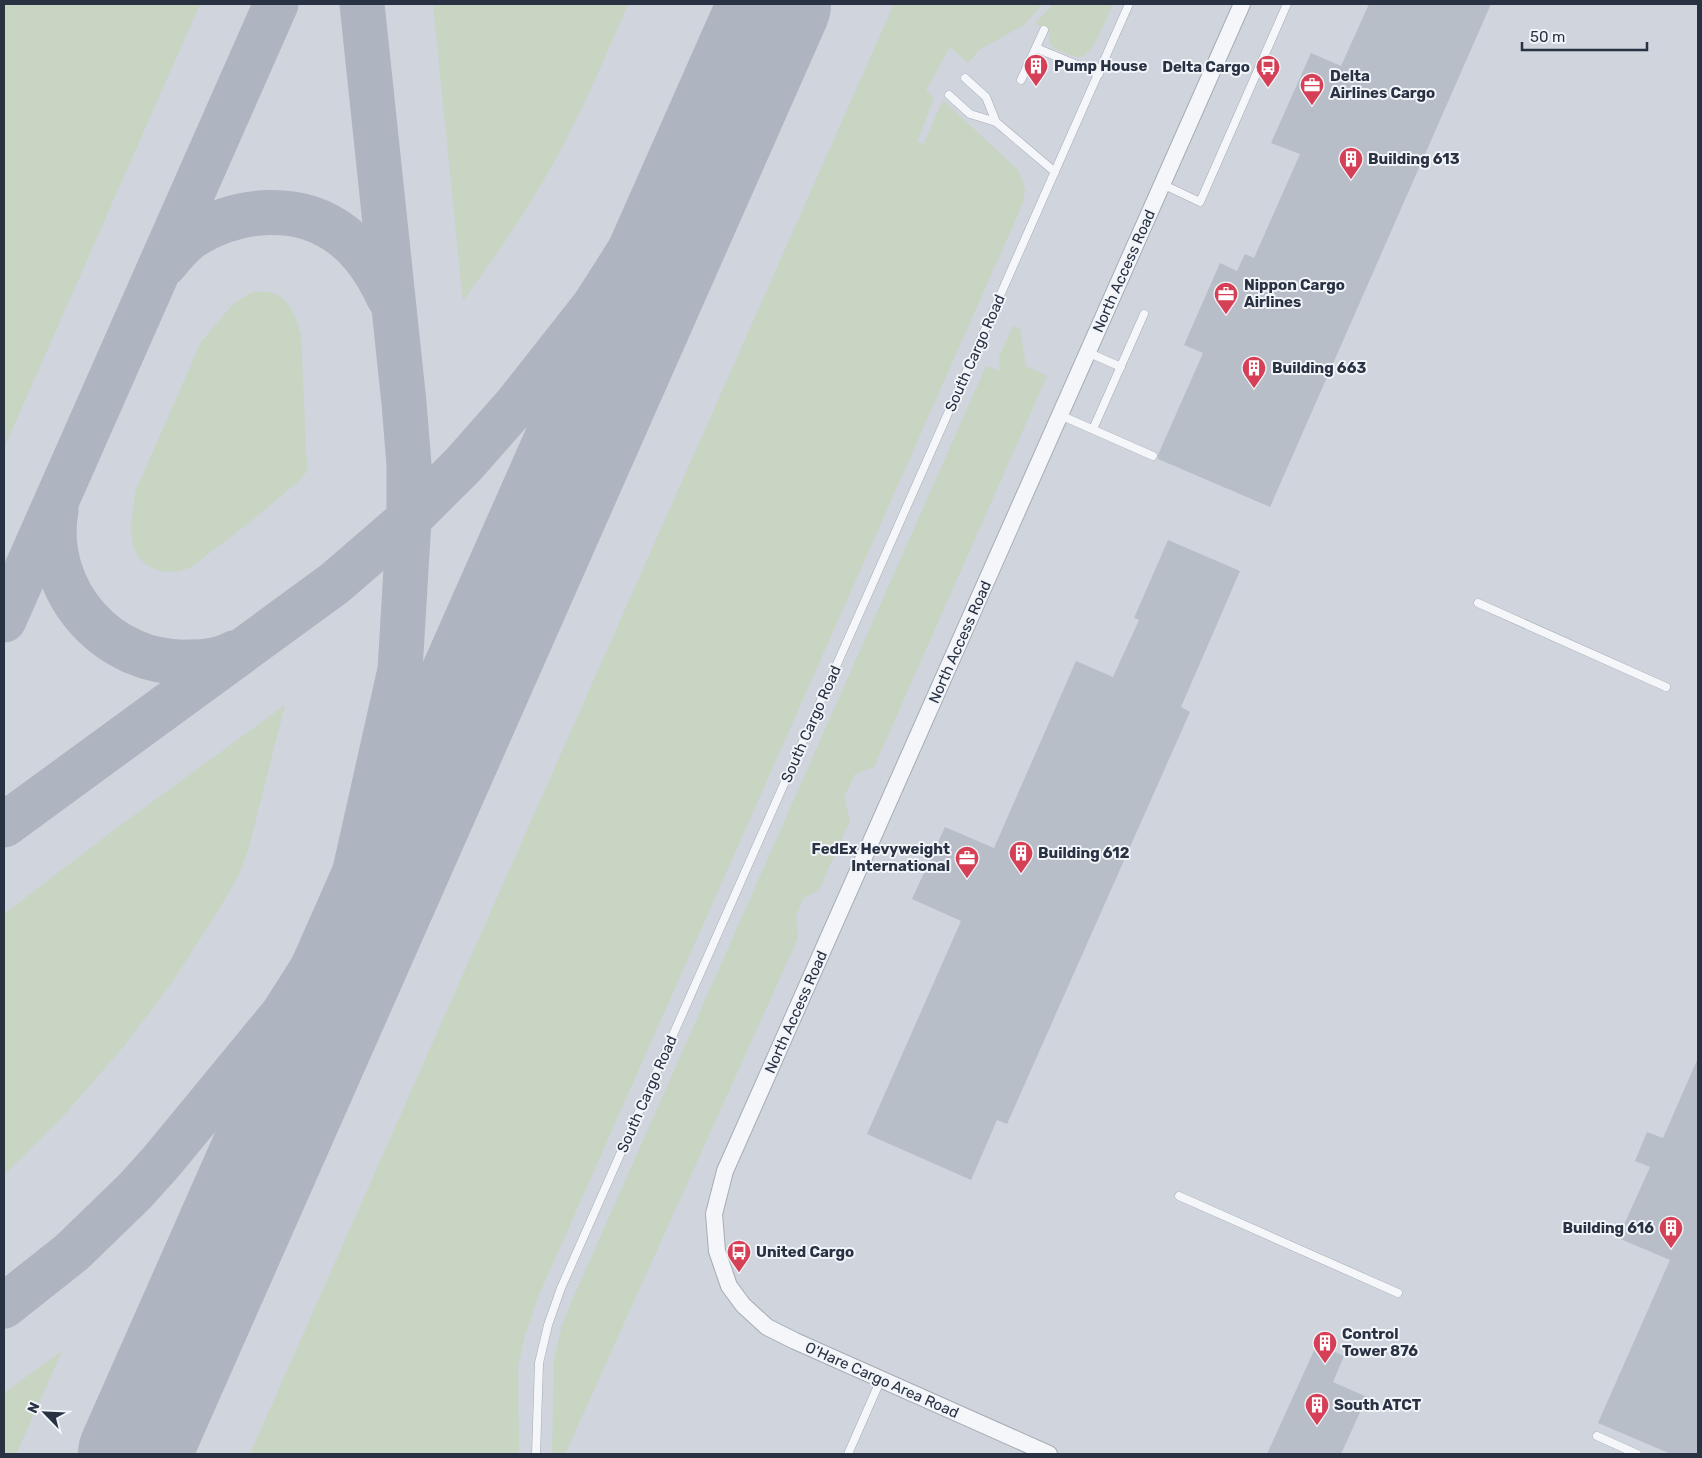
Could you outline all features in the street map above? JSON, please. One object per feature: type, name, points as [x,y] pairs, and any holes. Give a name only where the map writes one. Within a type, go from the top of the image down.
[{"type":"street","name":"North Access Road","points":[[729,1286],[717,1251],[714,1214],[726,1171],[1242,4]]},
{"type":"street","name":"O'Hare Cargo Area Road","points":[[729,1286],[743,1305],[767,1327],[794,1341],[1049,1454]]},
{"type":"lane","name":"South Cargo Road","points":[[536,1454],[539,1363],[548,1325],[561,1288],[1130,4]]},
{"type":"lane","points":[[1162,184],[1200,202],[1287,4]]},
{"type":"lane","points":[[1021,80],[1044,30]]},
{"type":"lane","points":[[1036,48],[1098,74]]},
{"type":"lane","points":[[965,78],[986,97],[996,122]]},
{"type":"lane","points":[[949,95],[970,114],[996,122],[1055,172]]},
{"type":"lane","points":[[1093,430],[1144,314]]},
{"type":"lane","points":[[1087,352],[1121,367]]},
{"type":"lane","points":[[1060,415],[1153,456]]},
{"type":"lane","points":[[1478,603],[1666,687]]},
{"type":"lane","points":[[1179,1196],[1398,1293]]},
{"type":"lane","points":[[848,1454],[881,1379]]},
{"type":"lane","points":[[1597,1436],[1637,1454]]},
{"type":"shaded area","points":[[4,4],[1698,4],[1698,1454],[4,1454]]},
{"type":"green space","points":[[4,4],[200,4],[4,448]]},
{"type":"green space","points":[[433,4],[628,4],[590,91],[558,155],[516,224],[463,301]]},
{"type":"green space","points":[[894,4],[1043,4],[1024,25],[979,50],[968,63],[950,47],[926,90],[934,98],[917,142],[924,144],[944,101],[1019,171],[1025,190],[1023,203],[538,1297],[525,1336],[518,1366],[519,1454],[250,1454]]},
{"type":"green space","points":[[1053,4],[1113,4],[1091,49],[1081,57],[1075,57],[1053,47],[1049,38],[1050,31],[1035,24]]},
{"type":"green space","points":[[253,292],[271,292],[284,300],[295,316],[301,335],[307,471],[300,480],[194,565],[177,571],[165,572],[157,570],[143,562],[133,544],[131,522],[136,490],[201,342],[234,303]]},
{"type":"green space","points":[[1013,326],[1020,329],[1026,366],[1047,376],[874,767],[855,774],[844,797],[850,820],[819,890],[804,898],[796,916],[798,938],[565,1454],[552,1454],[554,1359],[562,1325],[986,366],[1000,371],[999,357]]},
{"type":"green space","points":[[285,705],[249,847],[238,877],[172,982],[124,1046],[64,1115],[4,1175],[4,914],[118,827]]},
{"type":"green space","points":[[62,1351],[16,1454],[4,1454],[4,1393]]},
{"type":"building","points":[[1369,4],[1491,4],[1270,507],[1158,459],[1158,455],[1203,353],[1184,345],[1220,263],[1237,271],[1245,254],[1254,258],[1300,154],[1271,143],[1311,53],[1341,66]]},
{"type":"building","name":"Building 612","points":[[1168,540],[1240,571],[1181,707],[1190,712],[1007,1124],[997,1120],[971,1180],[867,1134],[961,921],[912,899],[945,827],[994,848],[1076,661],[1113,677],[1139,620],[1134,618]]},
{"type":"building","name":"Building 616","points":[[1698,1058],[1698,1454],[1671,1454],[1598,1423],[1670,1260],[1618,1238],[1650,1167],[1635,1161],[1647,1132],[1663,1138]]},
{"type":"building","name":"South ATCT","points":[[1317,1344],[1344,1356],[1333,1382],[1367,1397],[1341,1454],[1267,1454]]},
{"type":"taxiway","points":[[4,620],[276,4]]},
{"type":"taxiway","points":[[233,1229],[311,1029],[344,919],[400,670],[409,519],[409,465],[362,4]]},
{"type":"taxiway","points":[[4,825],[335,583],[409,519],[463,465],[516,405],[594,306],[682,168],[768,4]]},
{"type":"taxiway","points":[[165,264],[186,241],[211,226],[249,214],[268,212],[288,213],[307,217],[325,224],[350,241],[370,264],[389,298]]},
{"type":"taxiway","points":[[56,510],[54,540],[60,568],[71,595],[87,618],[108,637],[132,651],[160,660],[201,662],[218,659],[234,653]]},
{"type":"taxiway","points":[[370,872],[484,664]]},
{"type":"taxiway","points":[[4,1306],[72,1252],[135,1191],[283,1014],[315,964]]},
{"type":"runway","points":[[134,1454],[775,4]]},
{"type":"place","name":"Pump House","points":[[1036,87]]},
{"type":"place","name":"Delta Cargo","points":[[1268,88]]},
{"type":"place","name":"Delta Airlines Cargo","points":[[1312,106]]},
{"type":"place","name":"Building 613","points":[[1351,180]]},
{"type":"place","name":"Nippon Cargo Airlines","points":[[1226,315]]},
{"type":"place","name":"Building 663","points":[[1254,389]]},
{"type":"place","name":"Building 612","points":[[1021,874]]},
{"type":"place","name":"FedEx Hevyweight International","points":[[967,879]]},
{"type":"place","name":"Building 616","points":[[1671,1249]]},
{"type":"place","name":"United Cargo","points":[[739,1273]]},
{"type":"place","name":"Control Tower 876","points":[[1325,1364]]},
{"type":"place","name":"South ATCT","points":[[1317,1426]]}]
